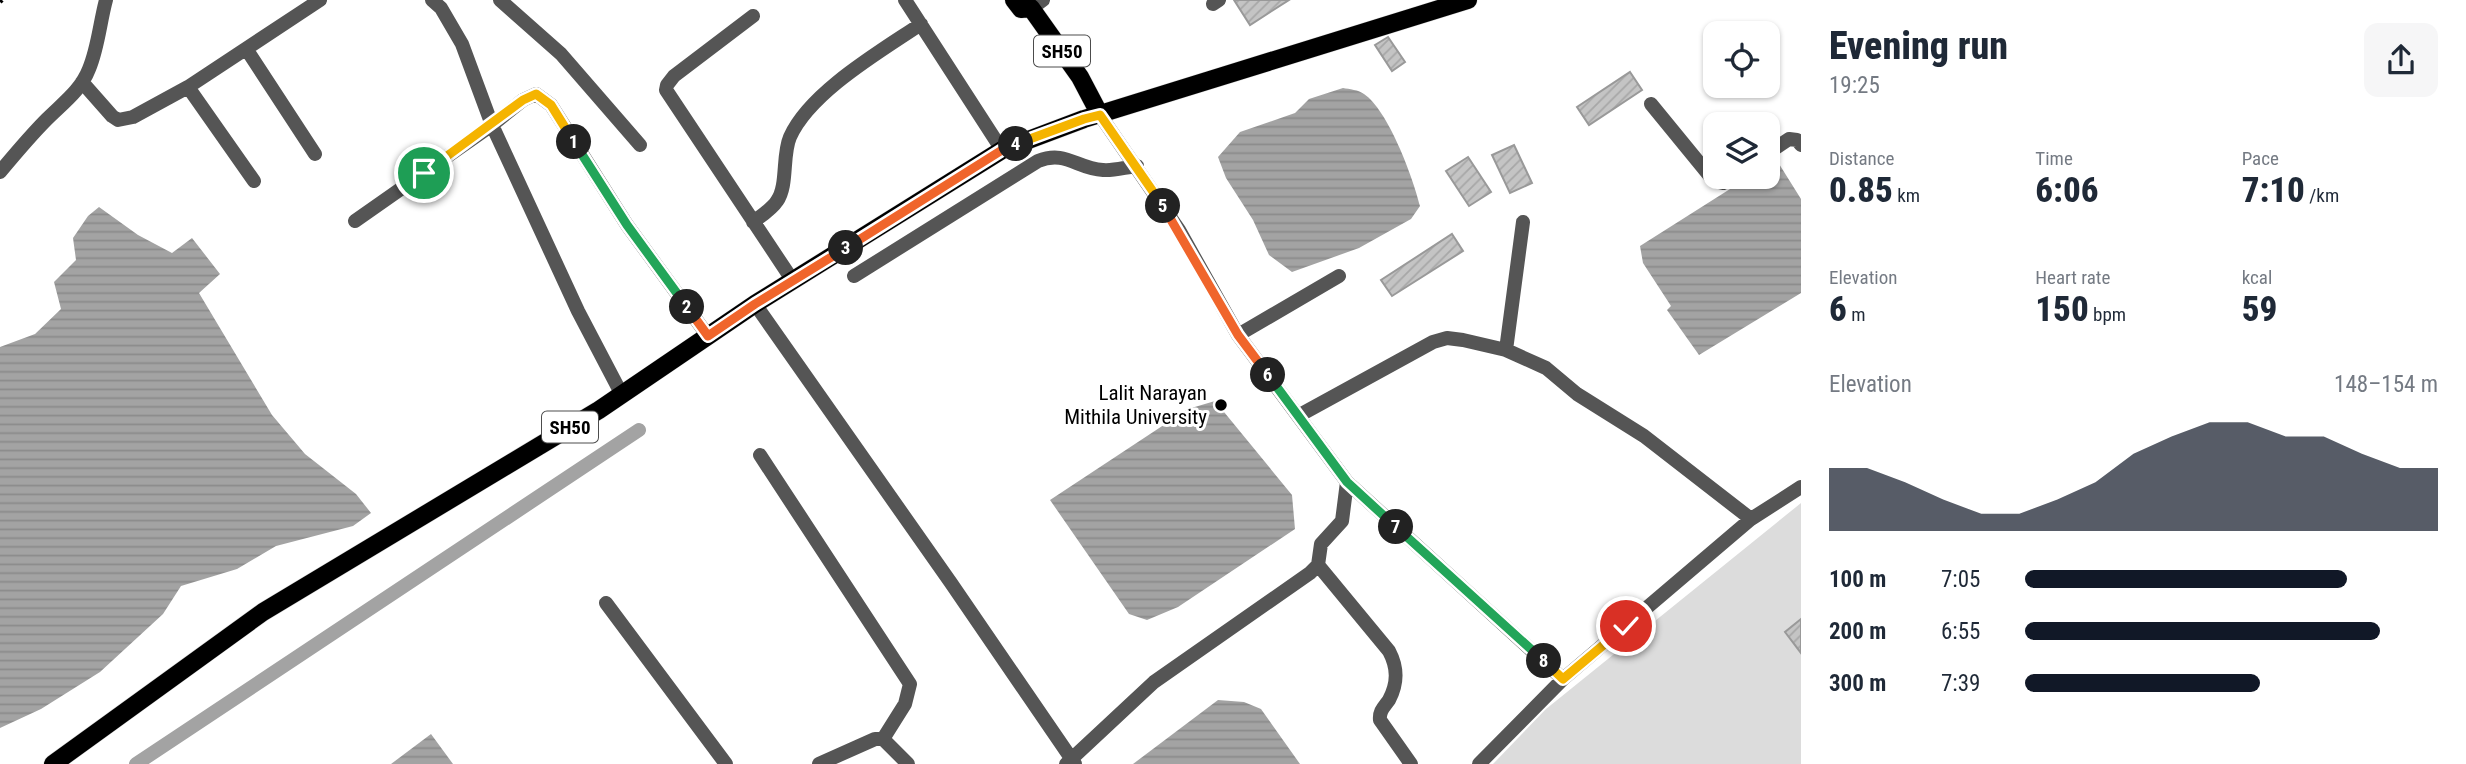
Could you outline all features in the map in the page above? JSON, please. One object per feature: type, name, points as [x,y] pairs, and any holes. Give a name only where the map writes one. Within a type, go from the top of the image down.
[{"type":"main road","name":"SH50","points":[[53,764],[263,612],[622,395],[755,304],[1002,150],[1100,115],[1035,2],[1021,9],[1014,0]]},
{"type":"main road","points":[[1100,115],[1468,0]]},
{"type":"street","points":[[0,172],[82,82],[89,70],[106,0]]},
{"type":"street","points":[[82,82],[106,111],[118,120],[133,117],[188,87],[320,0]]},
{"type":"street","points":[[455,0],[437,4],[462,44],[492,125],[578,311],[622,395]]},
{"type":"street","points":[[500,0],[561,54],[640,145]]},
{"type":"street","points":[[905,0],[1002,150]]},
{"type":"street","points":[[753,16],[674,76],[666,90],[793,281]]},
{"type":"street","points":[[753,222],[779,197],[790,136],[807,113],[832,86],[853,69],[921,24]]},
{"type":"street","points":[[247,50],[315,154]]},
{"type":"street","points":[[188,87],[254,181]]},
{"type":"street","points":[[355,220],[536,94],[551,105],[627,225],[708,336]]},
{"type":"street","points":[[1651,104],[1703,168]]},
{"type":"street","points":[[1100,115],[1179,230],[1238,335],[1347,482],[1563,679]]},
{"type":"street","points":[[1780,145],[1793,138],[1801,145]]},
{"type":"street","points":[[854,276],[1048,157],[1063,157],[1102,170],[1137,166]]},
{"type":"street","points":[[1506,350],[1523,222]]},
{"type":"street","points":[[1238,335],[1339,276]]},
{"type":"street","points":[[755,304],[951,583],[1071,762],[1154,682],[1318,565],[1321,544],[1342,521],[1347,482]]},
{"type":"street","points":[[1298,416],[1433,342],[1447,338],[1506,350],[1546,368],[1577,394],[1644,436],[1751,519]]},
{"type":"street","points":[[760,455],[910,684],[905,704],[883,739]]},
{"type":"street","points":[[1479,764],[1563,679],[1751,519],[1801,487]]},
{"type":"street","points":[[1318,565],[1389,651],[1395,663],[1395,687],[1380,713],[1380,719],[1411,764]]},
{"type":"street","points":[[606,603],[726,764]]},
{"type":"street","points":[[819,764],[844,760],[876,739],[883,739],[908,764]]},
{"type":"shaded area","points":[[1343,88],[1364,94],[1382,114],[1406,162],[1420,206],[1411,219],[1359,248],[1292,272],[1269,255],[1253,220],[1226,178],[1218,157],[1240,132],[1295,113],[1309,99]]},
{"type":"shaded area","points":[[1780,165],[1801,199],[1801,293],[1699,355],[1667,310],[1671,306],[1643,263],[1640,246],[1730,189],[1780,189]]},
{"type":"shaded area","points":[[99,207],[138,235],[172,253],[192,238],[220,274],[199,293],[272,415],[305,454],[356,494],[371,513],[353,526],[276,546],[237,569],[181,586],[163,614],[100,672],[41,709],[0,728],[0,347],[35,334],[61,309],[54,282],[76,260],[73,238],[88,216]]},
{"type":"shaded area","points":[[1215,401],[1292,495],[1295,529],[1178,607],[1147,620],[1129,614],[1050,500],[1188,409]]},
{"type":"shaded area","points":[[1801,503],[1801,764],[1493,764],[1546,709]]},
{"type":"shaded area","points":[[1218,700],[1244,702],[1261,709],[1300,764],[1133,764]]},
{"type":"shaded area","points":[[431,734],[453,764],[391,764]]},
{"type":"building","points":[[1234,0],[1289,0],[1250,25]]},
{"type":"building","points":[[1388,37],[1405,62],[1392,71],[1375,45]]},
{"type":"building","points":[[1630,72],[1642,90],[1589,125],[1577,107]]},
{"type":"building","points":[[1514,145],[1532,183],[1510,193],[1492,155]]},
{"type":"building","points":[[1468,157],[1491,192],[1469,206],[1446,171]]},
{"type":"building","points":[[1452,234],[1463,251],[1392,296],[1381,280]]},
{"type":"building","points":[[1801,619],[1801,653],[1785,632]]},
{"type":"waterway","points":[[136,764],[639,430]]},
{"type":"place","name":"Lalit Narayan Mithila University","points":[[1221,405]]},
{"type":"route","points":[[424,173],[523,100],[536,94],[542,97],[551,105],[653,262],[708,336],[1002,150],[1100,115],[1179,230],[1238,335],[1347,482],[1563,679],[1626,626]]}]
